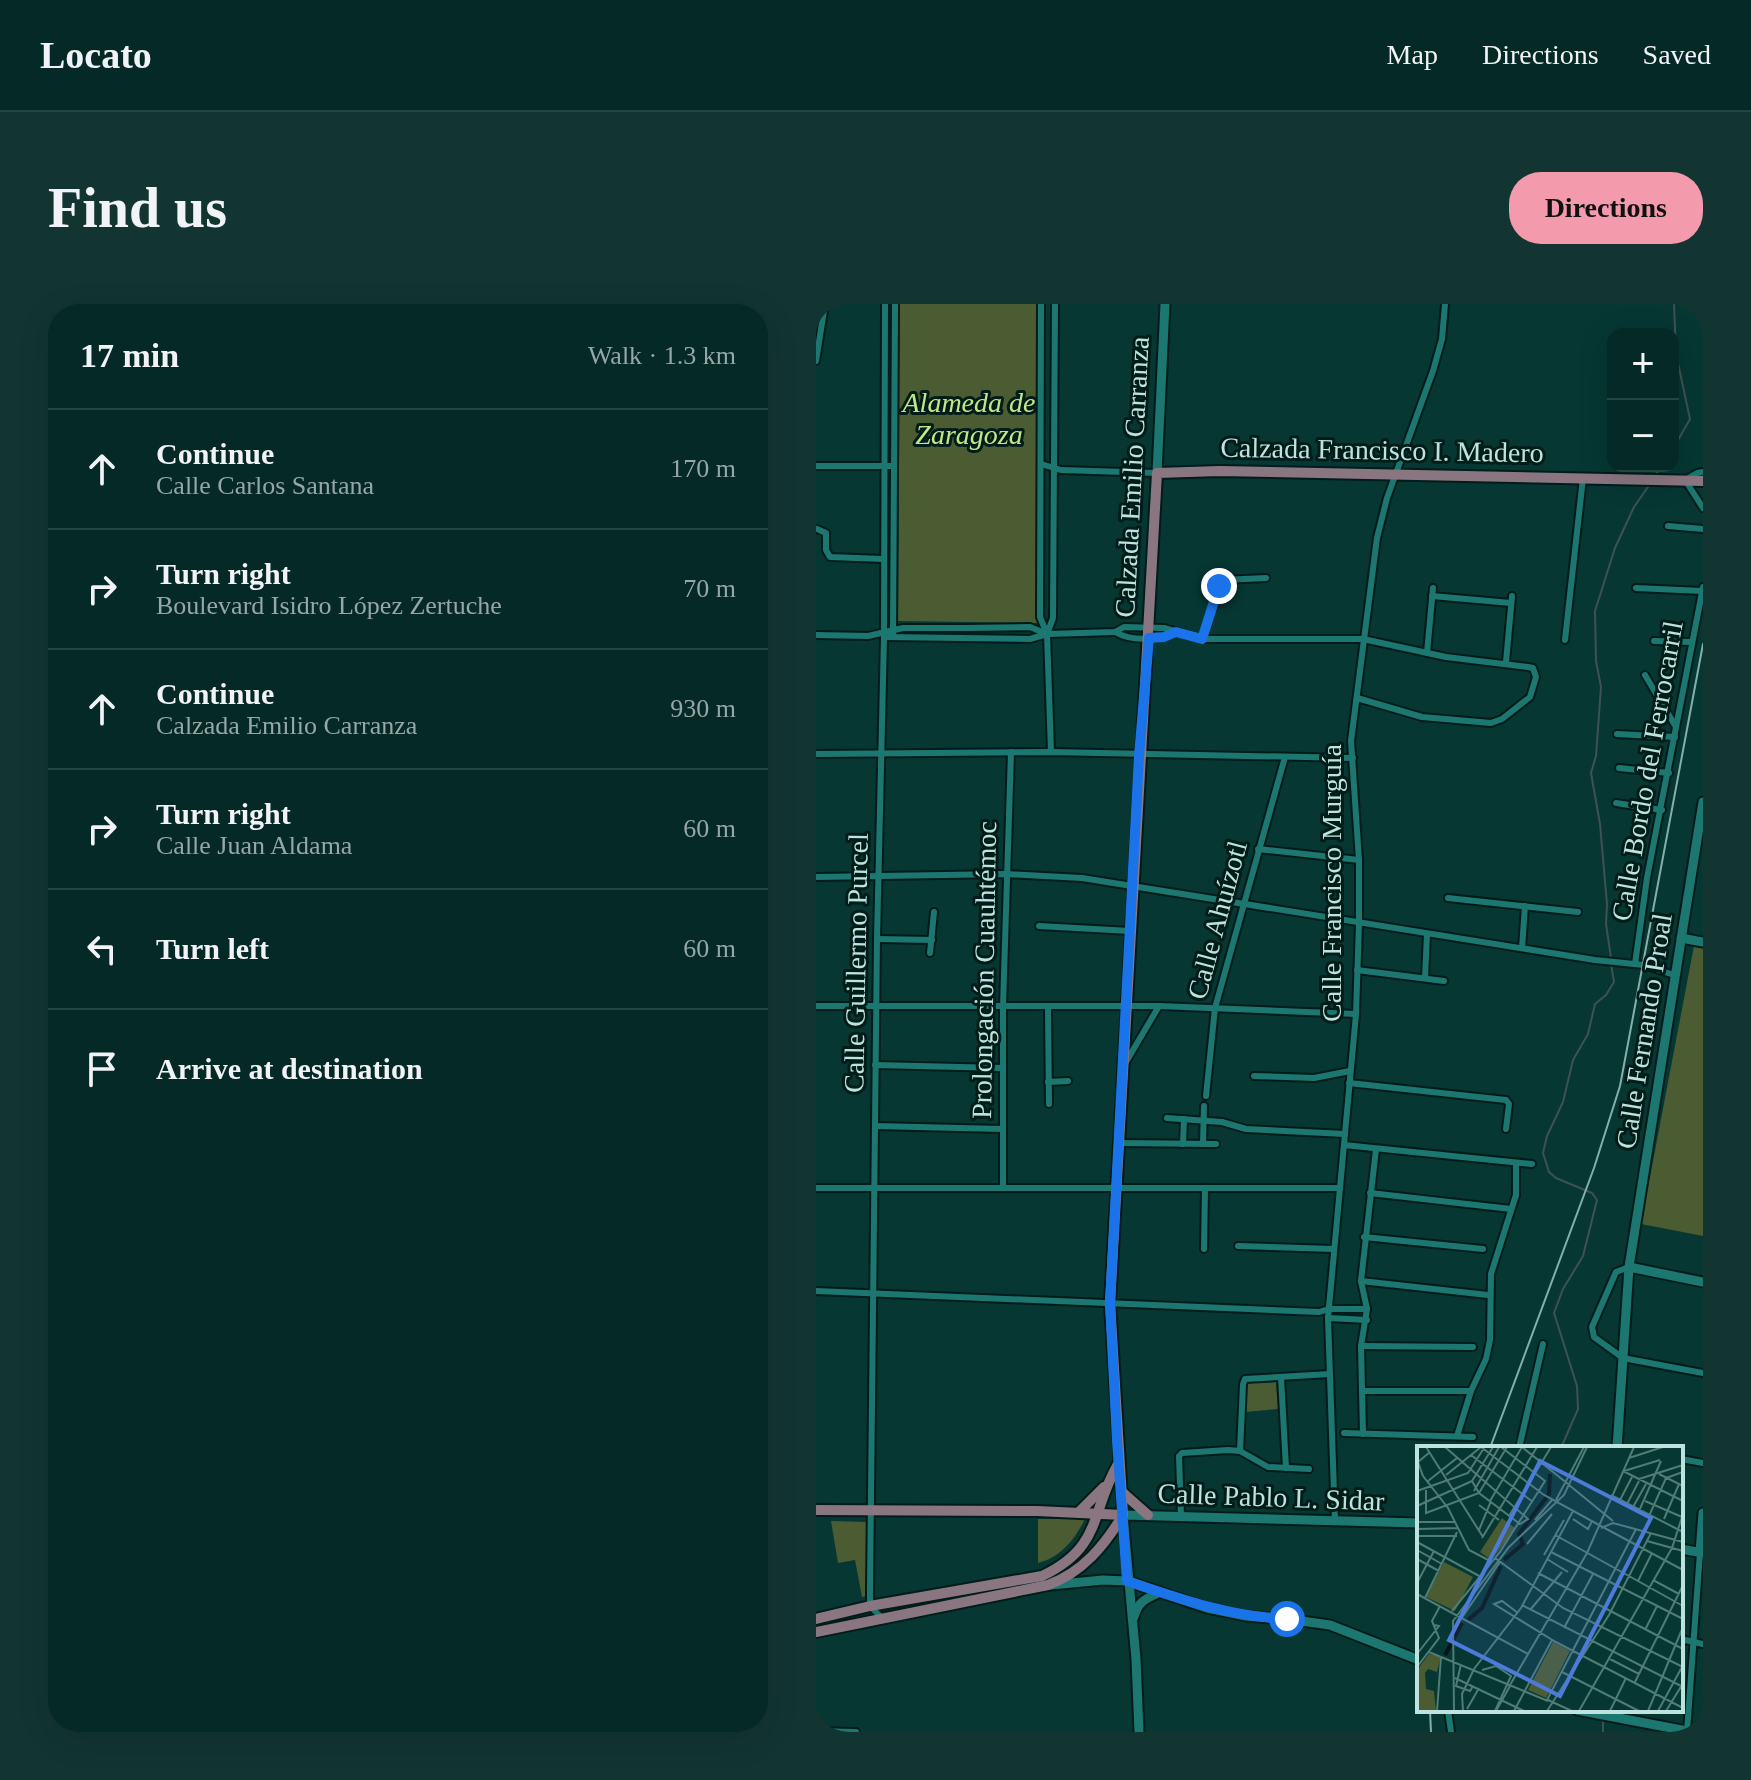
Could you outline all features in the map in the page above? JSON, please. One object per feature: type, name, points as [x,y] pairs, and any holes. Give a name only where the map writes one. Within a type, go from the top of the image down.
[{"type":"main road","name":"Calzada Francisco I. Madero","points":[[1157,473],[1395,474],[1703,481]]},
{"type":"main road","name":"Calzada Emilio Carranza","points":[[1123,1515],[1110,1303],[1157,473]]},
{"type":"main road","points":[[1079,1512],[1093,1500],[1118,1464]]},
{"type":"main road","points":[[816,1619],[870,1606],[1042,1576],[1060,1567],[1086,1541],[1099,1514],[1109,1479]]},
{"type":"main road","points":[[1122,1492],[1148,1515]]},
{"type":"main road","points":[[816,1510],[1123,1515]]},
{"type":"main road","points":[[816,1632],[1066,1579],[1084,1566],[1123,1515]]},
{"type":"main road","points":[[939,1607],[995,1584]]},
{"type":"main road","points":[[905,1614],[934,1603],[935,1596]]},
{"type":"street","points":[[816,361],[819,324],[825,304]]},
{"type":"street","points":[[1041,304],[1040,617],[1047,634],[1051,752]]},
{"type":"street","points":[[1047,634],[1053,618],[1055,304]]},
{"type":"street","name":"Calzada Emilio Carranza","points":[[1157,473],[1165,304]]},
{"type":"street","name":"Calle Francisco Murguía","points":[[1335,1518],[1328,1318],[1356,1014],[1359,923],[1359,860],[1351,741],[1377,538],[1395,474],[1433,371],[1442,339],[1445,304]]},
{"type":"street","points":[[885,306],[895,306],[893,633]]},
{"type":"street","name":"Calle Guillermo Purcel","points":[[870,1606],[875,1065],[884,634],[885,306]]},
{"type":"street","points":[[885,370],[895,371]]},
{"type":"street","points":[[884,429],[894,430]]},
{"type":"street","points":[[1041,464],[1056,471]]},
{"type":"street","points":[[816,466],[894,466]]},
{"type":"street","points":[[1041,476],[1056,471]]},
{"type":"street","name":"Calzada Francisco I. Madero","points":[[1056,471],[1157,473]]},
{"type":"street","points":[[1703,472],[1685,480],[1703,508]]},
{"type":"street","points":[[1565,640],[1583,478]]},
{"type":"street","points":[[1668,526],[1703,529]]},
{"type":"street","points":[[817,529],[826,533],[826,550],[830,557],[883,559]]},
{"type":"street","points":[[1202,639],[1222,580],[1266,578]]},
{"type":"street","points":[[1636,588],[1703,589]]},
{"type":"street","name":"Calle Bordo del Ferrocarril","points":[[1635,964],[1647,878],[1703,589]]},
{"type":"street","points":[[1427,653],[1433,592],[1512,600],[1506,662]]},
{"type":"street","points":[[816,635],[893,633],[1030,639],[1047,634],[1115,632],[1124,637],[1149,633],[1164,637],[1176,632],[1202,639],[1363,639],[1461,659],[1506,662],[1533,668],[1536,677],[1530,697],[1496,722],[1484,724],[1422,717],[1357,698]]},
{"type":"street","points":[[1654,641],[1692,642]]},
{"type":"street","points":[[1645,675],[1676,727]]},
{"type":"street","points":[[1617,734],[1675,737]]},
{"type":"street","name":"Prolongación Cuauhtémoc","points":[[1003,1188],[1003,1007],[1011,752]]},
{"type":"street","points":[[816,754],[1051,752],[1353,758]]},
{"type":"street","name":"Calle Ahuízotl","points":[[1206,1096],[1215,1008],[1285,757]]},
{"type":"street","points":[[1619,768],[1669,773]]},
{"type":"street","points":[[1616,803],[1662,810]]},
{"type":"street","name":"Calle Fernando Proal","points":[[1618,1446],[1629,1267],[1703,805]]},
{"type":"street","points":[[1258,849],[1359,860]]},
{"type":"street","points":[[816,877],[1006,874],[1082,878],[1635,964],[1674,975]]},
{"type":"street","points":[[1448,898],[1578,912]]},
{"type":"street","points":[[1522,948],[1525,906]]},
{"type":"street","points":[[930,953],[934,912]]},
{"type":"street","points":[[1039,926],[1130,931]]},
{"type":"street","points":[[1425,978],[1427,934]]},
{"type":"street","points":[[1681,938],[1703,942]]},
{"type":"street","points":[[877,939],[932,940]]},
{"type":"street","points":[[1357,970],[1444,981]]},
{"type":"street","points":[[816,1006],[1159,1006],[1356,1014]]},
{"type":"street","points":[[1123,1065],[1159,1006]]},
{"type":"street","points":[[1048,1008],[1049,1104]]},
{"type":"street","points":[[875,1065],[1003,1068]]},
{"type":"street","points":[[1254,1076],[1314,1078],[1350,1071]]},
{"type":"street","points":[[1048,1082],[1068,1081]]},
{"type":"street","points":[[1349,1083],[1506,1100],[1509,1104],[1506,1129]]},
{"type":"street","points":[[1203,1144],[1204,1106]]},
{"type":"street","points":[[1167,1118],[1204,1120],[1246,1129],[1345,1134]]},
{"type":"street","points":[[1183,1144],[1184,1119]]},
{"type":"street","points":[[875,1126],[1002,1129]]},
{"type":"street","points":[[1118,1143],[1216,1144]]},
{"type":"street","points":[[1344,1145],[1532,1164]]},
{"type":"street","points":[[1363,1434],[1361,1346],[1367,1309],[1361,1281],[1376,1149]]},
{"type":"street","points":[[1457,1436],[1471,1391],[1486,1359],[1490,1340],[1488,1295],[1496,1251],[1518,1187],[1516,1164]]},
{"type":"street","points":[[816,1188],[1340,1188]]},
{"type":"street","points":[[1204,1249],[1205,1189]]},
{"type":"street","points":[[1370,1193],[1511,1209]]},
{"type":"street","points":[[1364,1237],[1483,1249]]},
{"type":"street","points":[[1238,1246],[1334,1249]]},
{"type":"street","points":[[1629,1267],[1703,1282]]},
{"type":"street","name":"Calle Fernando Proal","points":[[1623,1358],[1594,1337],[1592,1330],[1616,1272],[1629,1267]]},
{"type":"street","points":[[1361,1281],[1488,1295]]},
{"type":"street","points":[[816,1291],[1319,1312],[1367,1309]]},
{"type":"street","points":[[1319,1312],[1328,1318],[1367,1320]]},
{"type":"street","points":[[1519,1446],[1543,1344]]},
{"type":"street","points":[[1361,1346],[1473,1347]]},
{"type":"street","points":[[1623,1358],[1703,1373]]},
{"type":"street","points":[[1240,1451],[1243,1381],[1248,1378],[1330,1374]]},
{"type":"street","points":[[1281,1377],[1286,1468]]},
{"type":"street","points":[[1362,1391],[1471,1391]]},
{"type":"street","points":[[1344,1433],[1473,1437]]},
{"type":"street","points":[[1181,1516],[1180,1454],[1240,1451],[1268,1467],[1309,1469]]},
{"type":"street","points":[[1683,1459],[1703,1463]]},
{"type":"street","points":[[1585,1712],[1627,1716],[1646,1727],[1689,1732],[1703,1513]]},
{"type":"street","points":[[1123,1515],[1139,1732]]},
{"type":"street","name":"Calle Pablo L. Sidar","points":[[1123,1515],[1335,1518],[1417,1523]]},
{"type":"street","points":[[1048,1585],[1127,1581],[1207,1608],[1246,1616],[1330,1625],[1417,1659]]},
{"type":"street","points":[[1133,1624],[1137,1606],[1142,1600],[1160,1592]]},
{"type":"street","points":[[870,1606],[882,1618]]},
{"type":"street","points":[[1683,1640],[1703,1644]]},
{"type":"street","points":[[1448,1712],[1451,1732]]},
{"type":"street","points":[[816,1731],[856,1732]]},
{"type":"green space","name":"Alameda de Zaragoza","points":[[900,304],[1040,304],[1038,623],[898,621]]},
{"type":"green space","points":[[1694,946],[1703,948],[1703,1236],[1641,1224]]},
{"type":"green space","points":[[1276,1382],[1278,1409],[1245,1412],[1244,1383]]},
{"type":"green space","points":[[1038,1519],[1085,1519],[1066,1546],[1038,1563]]},
{"type":"green space","points":[[831,1521],[866,1522],[866,1596],[862,1597],[855,1560],[838,1563]]},
{"type":"waterway","points":[[1674,304],[1676,354],[1690,419],[1679,438]]},
{"type":"waterway","points":[[1611,958],[1600,824],[1591,773],[1596,756],[1601,687],[1596,661],[1595,611],[1615,548],[1634,507],[1650,484]]},
{"type":"waterway","points":[[1562,1446],[1578,1409],[1577,1386],[1554,1313],[1563,1289],[1583,1256],[1597,1200],[1592,1193],[1549,1172],[1543,1153],[1547,1136],[1563,1102],[1573,1060],[1588,1034],[1595,1004],[1606,995],[1614,982],[1611,964]]},
{"type":"waterway","points":[[1603,1719],[1603,1732]]},
{"type":"railway","points":[[1697,304],[1703,314]]},
{"type":"railway","points":[[1491,1446],[1594,1168],[1620,1086],[1703,644]]},
{"type":"railway","points":[[1430,1712],[1431,1732]]},
{"type":"route","points":[[1219,586],[1202,639],[1176,632],[1149,638],[1139,756],[1110,1303],[1117,1441],[1127,1581],[1207,1608],[1246,1616],[1287,1619]]}]
